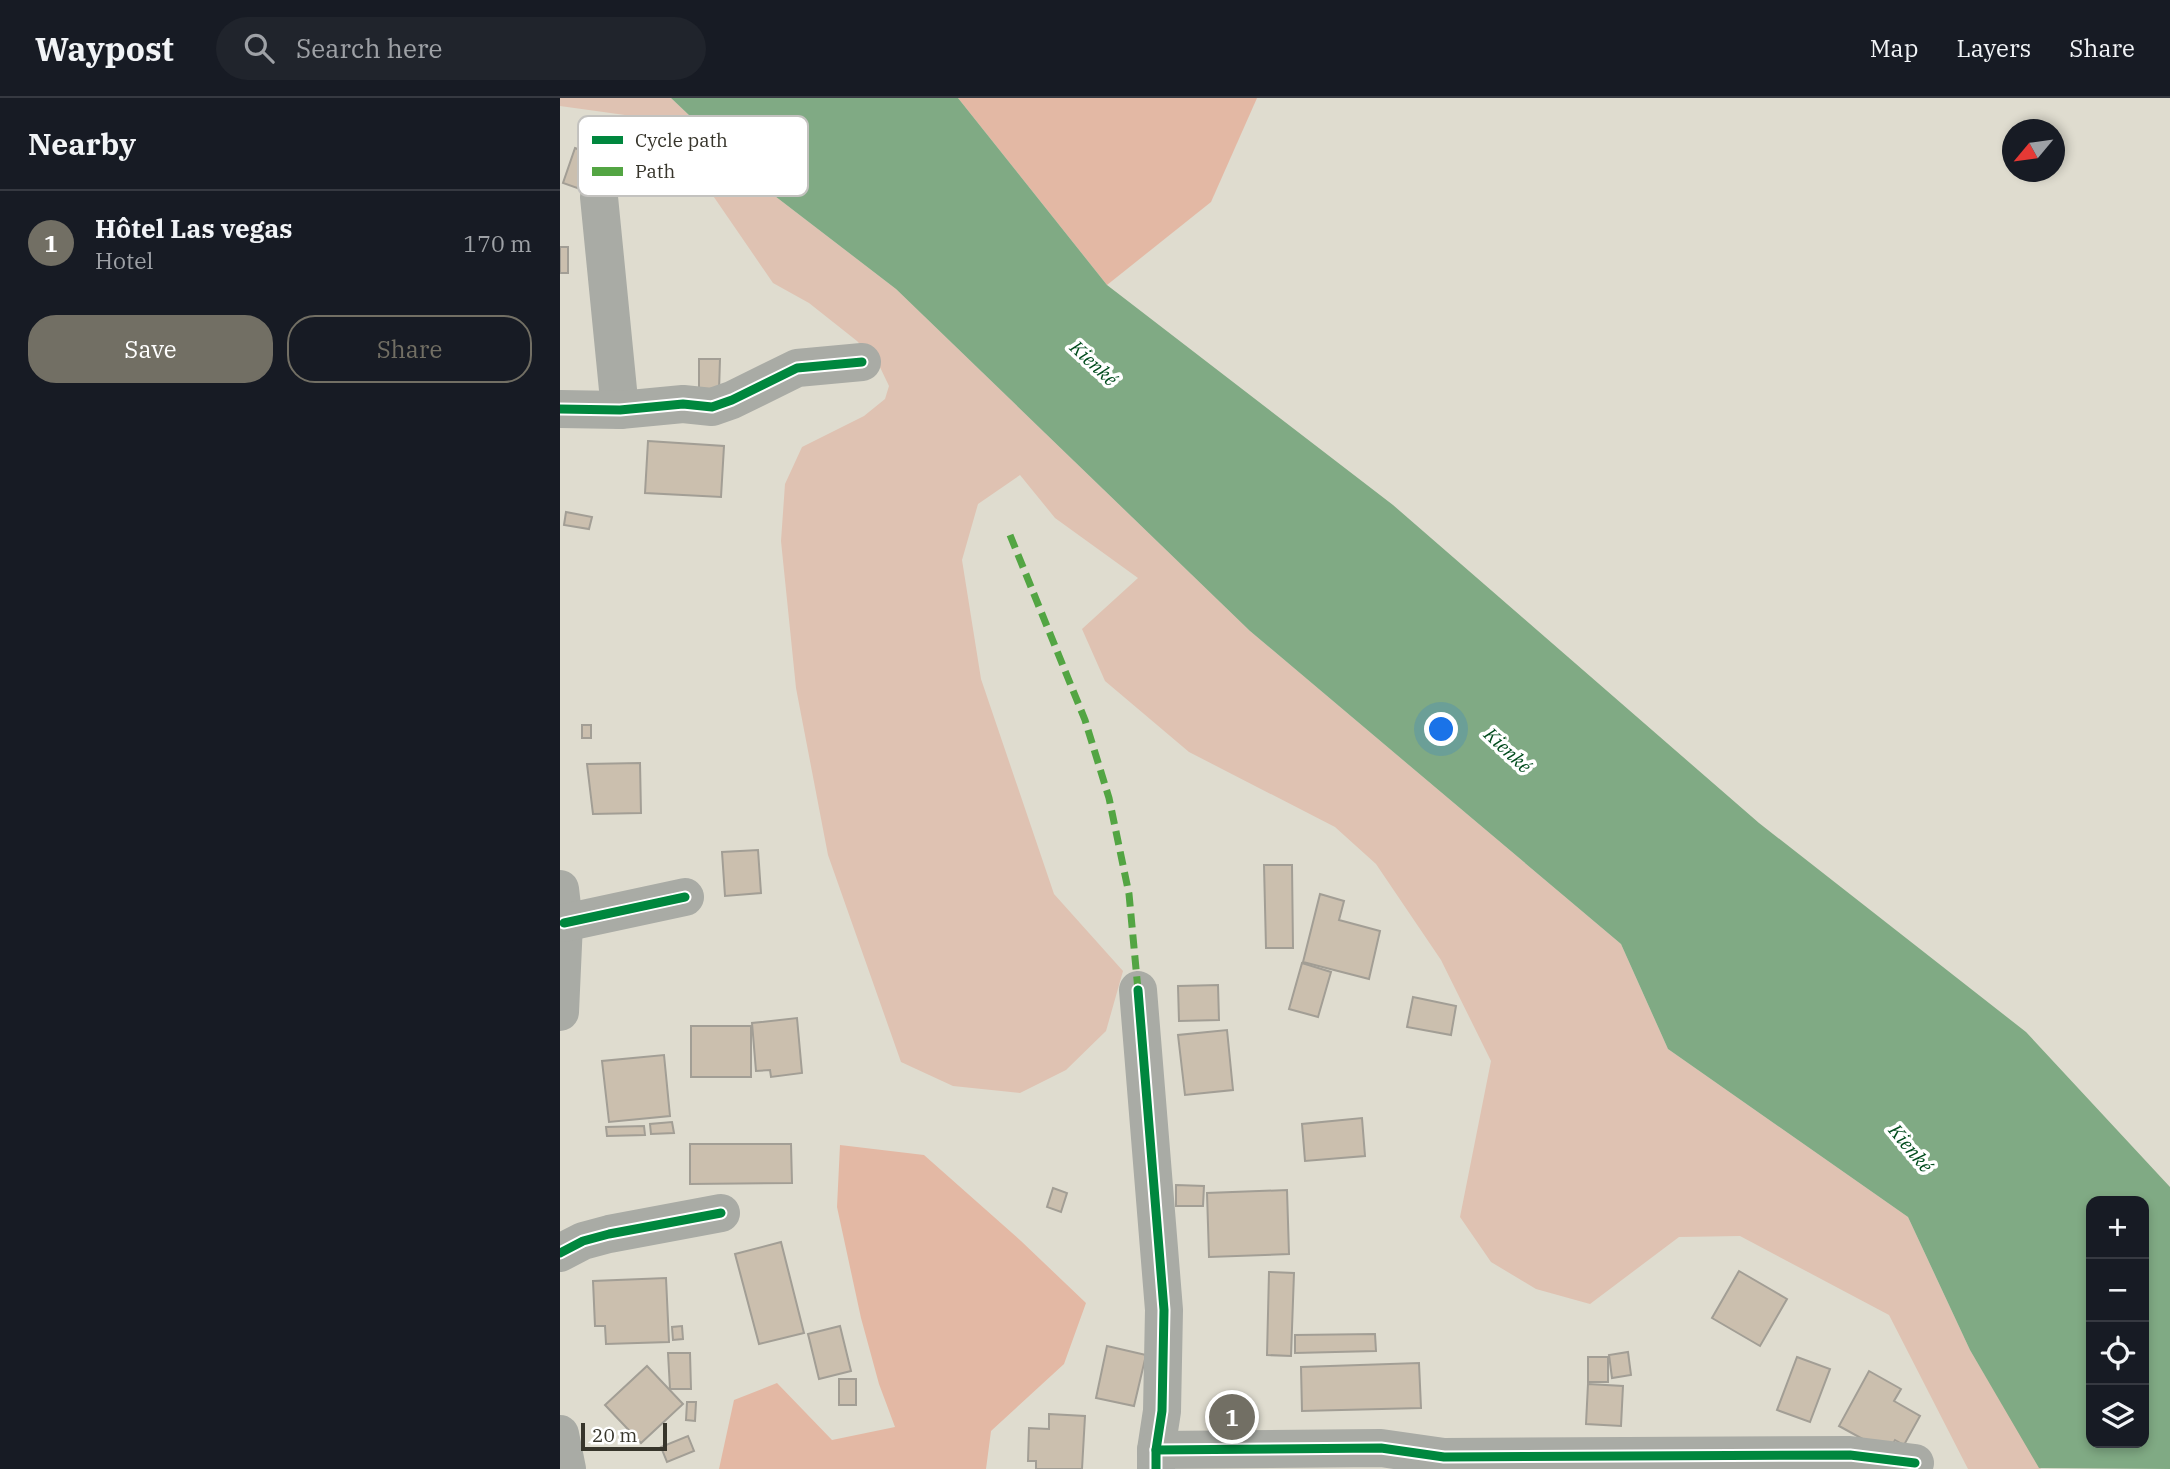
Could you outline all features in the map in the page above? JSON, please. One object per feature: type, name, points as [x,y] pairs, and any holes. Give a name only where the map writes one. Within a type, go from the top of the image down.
[{"type":"street","points":[[599,197],[620,410]]},
{"type":"street","points":[[560,409],[620,410],[683,404],[712,407],[797,368],[862,362]]},
{"type":"street","points":[[560,1012],[562,906],[685,897]]},
{"type":"street","points":[[1138,990],[1164,1310],[1163,1411],[1156,1459],[1381,1448],[1444,1463],[1850,1455],[1914,1462]]},
{"type":"street","points":[[560,1253],[583,1241],[609,1234],[721,1213]]},
{"type":"street","points":[[560,1434],[567,1469]]},
{"type":"shaded area","points":[[560,98],[671,98],[690,116],[632,116],[560,106]]},
{"type":"shaded area","points":[[958,98],[1257,98],[1211,202],[1107,285]]},
{"type":"shaded area","points":[[713,196],[775,196],[896,289],[1250,631],[1621,944],[1668,1049],[1908,1217],[1970,1350],[2041,1469],[1968,1469],[1889,1315],[1740,1236],[1679,1237],[1590,1304],[1536,1289],[1491,1262],[1460,1217],[1491,1061],[1441,960],[1376,864],[1335,827],[1189,752],[1105,681],[1082,629],[1138,578],[1055,518],[1020,475],[978,504],[962,560],[981,679],[1054,894],[1123,971],[1106,1031],[1066,1070],[1020,1093],[953,1086],[901,1062],[828,855],[796,688],[781,541],[785,484],[802,447],[864,416],[885,399],[889,386],[878,363],[857,341],[809,303],[773,283]]},
{"type":"shaded area","points":[[840,1145],[924,1155],[1086,1303],[1064,1364],[991,1431],[986,1469],[719,1469],[734,1400],[777,1383],[832,1440],[895,1427],[879,1384],[861,1318],[837,1207]]},
{"type":"water","name":"Kienké","points":[[671,98],[958,98],[1107,285],[1393,505],[1759,823],[2026,1032],[2170,1187],[2170,1469],[2039,1468],[1970,1350],[1908,1217],[1668,1049],[1621,944],[1250,631],[896,289],[775,196],[808,196],[808,116],[690,116]]},
{"type":"building","points":[[575,148],[578,149],[578,188],[563,183]]},
{"type":"building","points":[[560,247],[568,247],[568,273],[560,273]]},
{"type":"building","points":[[699,359],[720,359],[719,391],[699,391]]},
{"type":"building","points":[[648,441],[724,446],[721,497],[645,493]]},
{"type":"building","points":[[566,512],[592,517],[589,529],[564,525]]},
{"type":"building","points":[[582,725],[591,725],[591,738],[582,738]]},
{"type":"building","points":[[640,763],[641,813],[593,814],[587,764]]},
{"type":"building","points":[[758,850],[761,893],[725,896],[722,852]]},
{"type":"building","points":[[1264,865],[1292,865],[1293,948],[1266,948]]},
{"type":"building","points":[[1320,894],[1344,901],[1339,920],[1380,931],[1369,979],[1303,962]]},
{"type":"building","points":[[1302,963],[1331,972],[1318,1017],[1289,1009]]},
{"type":"building","points":[[1218,985],[1219,1020],[1179,1021],[1178,986]]},
{"type":"building","points":[[1413,997],[1456,1006],[1451,1035],[1407,1027]]},
{"type":"building","points":[[797,1018],[802,1073],[771,1077],[770,1070],[756,1071],[752,1023]]},
{"type":"building","points":[[691,1026],[751,1026],[751,1077],[691,1077]]},
{"type":"building","points":[[1227,1030],[1233,1090],[1185,1095],[1178,1035]]},
{"type":"building","points":[[664,1055],[670,1116],[609,1122],[602,1061]]},
{"type":"building","points":[[1362,1118],[1365,1156],[1305,1161],[1302,1124]]},
{"type":"building","points":[[672,1122],[674,1133],[651,1134],[650,1124]]},
{"type":"building","points":[[644,1126],[645,1135],[607,1136],[606,1127]]},
{"type":"building","points":[[690,1144],[791,1144],[792,1183],[690,1184]]},
{"type":"building","points":[[1176,1185],[1204,1186],[1203,1206],[1176,1206]]},
{"type":"building","points":[[1053,1188],[1067,1193],[1061,1212],[1047,1207]]},
{"type":"building","points":[[1287,1190],[1289,1254],[1209,1257],[1207,1193]]},
{"type":"building","points":[[781,1242],[804,1333],[759,1344],[735,1254]]},
{"type":"building","points":[[1739,1271],[1787,1299],[1760,1346],[1712,1318]]},
{"type":"building","points":[[1269,1272],[1294,1273],[1291,1356],[1267,1355]]},
{"type":"building","points":[[666,1278],[669,1342],[606,1344],[605,1326],[595,1326],[593,1281]]},
{"type":"building","points":[[682,1326],[683,1339],[673,1340],[672,1327]]},
{"type":"building","points":[[840,1326],[851,1371],[819,1379],[808,1334]]},
{"type":"building","points":[[1375,1334],[1376,1351],[1295,1353],[1295,1335]]},
{"type":"building","points":[[1107,1346],[1146,1355],[1134,1406],[1096,1398]]},
{"type":"building","points":[[1628,1352],[1631,1375],[1612,1378],[1609,1355]]},
{"type":"building","points":[[668,1353],[690,1353],[691,1389],[670,1389]]},
{"type":"building","points":[[1588,1357],[1608,1357],[1608,1382],[1588,1382]]},
{"type":"building","points":[[1797,1357],[1830,1369],[1810,1422],[1777,1410]]},
{"type":"building","points":[[1419,1363],[1421,1408],[1302,1411],[1301,1367]]},
{"type":"building","points":[[647,1366],[683,1404],[641,1443],[605,1405]]},
{"type":"building","points":[[1869,1371],[1901,1389],[1894,1401],[1920,1416],[1904,1445],[1895,1440],[1888,1453],[1839,1426]]},
{"type":"building","points":[[839,1379],[856,1379],[856,1405],[839,1405]]},
{"type":"building","points":[[1588,1384],[1623,1386],[1621,1426],[1586,1424]]},
{"type":"building","points":[[687,1402],[696,1402],[695,1421],[686,1420]]},
{"type":"building","points":[[1049,1414],[1085,1416],[1082,1469],[1036,1469],[1036,1461],[1028,1461],[1029,1428],[1049,1429]]},
{"type":"building","points":[[688,1436],[694,1451],[667,1462],[661,1447]]},
{"type":"marked path","points":[[1010,535],[1085,720],[1109,798],[1129,894],[1138,990]]},
{"type":"cycle path","points":[[560,409],[620,410],[683,404],[712,407],[797,368],[862,362]]},
{"type":"cycle path","points":[[564,923],[685,897]]},
{"type":"cycle path","points":[[1138,990],[1164,1310],[1162,1411],[1156,1469]]},
{"type":"cycle path","points":[[560,1253],[583,1241],[609,1234],[721,1213]]},
{"type":"cycle path","points":[[1156,1450],[1381,1448],[1444,1457],[1850,1455],[1915,1463]]},
{"type":"place","name":"Hôtel Las vegas","points":[[1232,1417]]}]
